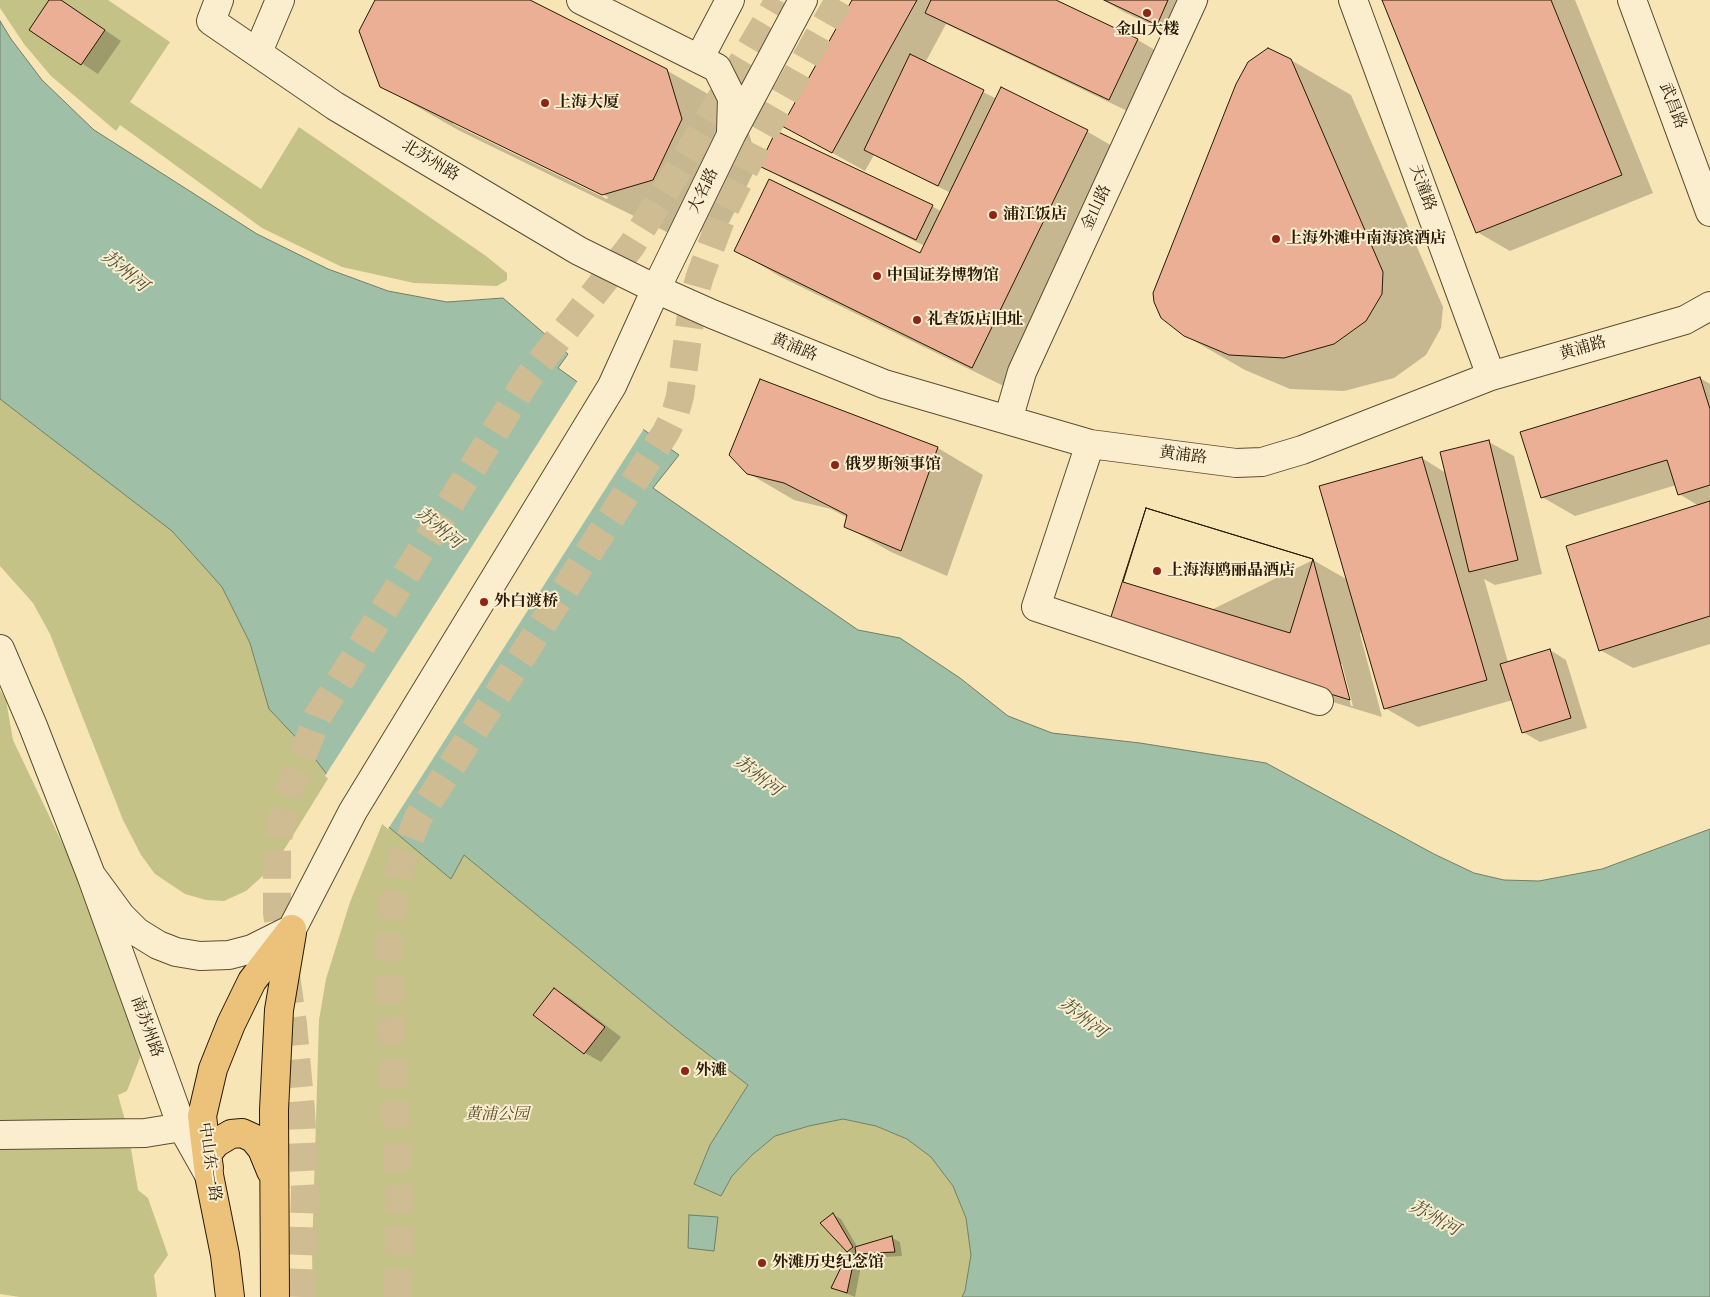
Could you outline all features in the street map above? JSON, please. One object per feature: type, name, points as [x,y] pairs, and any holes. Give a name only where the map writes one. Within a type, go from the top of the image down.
[{"type":"main road","name":"中山东一路","points":[[275,1297],[274,1110],[279,1010],[292,929]]},
{"type":"main road","name":"中山东一路","points":[[230,1297],[225,1255],[209,1175],[202,1116],[213,1069],[231,1024],[252,981],[292,929]]},
{"type":"main road","points":[[209,1175],[207,1154],[216,1143],[231,1134],[242,1134],[254,1138],[262,1149],[273,1174]]},
{"type":"street","points":[[258,52],[280,0]]},
{"type":"street","points":[[582,0],[717,68],[732,98],[731,136]]},
{"type":"street","points":[[699,59],[730,0]]},
{"type":"street","name":"大名路","points":[[353,811],[612,386],[656,290],[731,136],[803,0]]},
{"type":"street","name":"金山路","points":[[1008,420],[1022,372],[1193,0]]},
{"type":"street","name":"天潼路","points":[[1353,0],[1491,376]]},
{"type":"street","name":"武昌路","points":[[1632,0],[1710,212]]},
{"type":"street","name":"北苏州路","points":[[215,10],[258,52],[336,106],[579,251],[656,290]]},
{"type":"street","name":"黄浦路","points":[[656,290],[884,384],[1090,444],[1236,462],[1262,462],[1302,450],[1491,376],[1685,320],[1710,306]]},
{"type":"street","points":[[1090,444],[1036,607],[1318,701]]},
{"type":"street","name":"南苏州路","points":[[0,649],[33,726],[91,875],[182,1127],[209,1175]]},
{"type":"street","name":"中山东一路","points":[[292,929],[353,811]]},
{"type":"street","name":"南苏州路","points":[[91,875],[121,916],[137,932],[158,945],[176,952],[200,956],[229,955],[252,949],[292,929]]},
{"type":"street","points":[[0,1135],[145,1133],[182,1127]]},
{"type":"green space","points":[[0,0],[108,0],[170,42],[130,102],[261,189],[299,127],[486,256],[507,273],[507,280],[497,286],[414,283],[342,267],[262,228],[120,125],[116,131],[51,76],[24,44],[0,8]]},
{"type":"green space","points":[[0,399],[172,531],[222,587],[250,643],[269,709],[309,751],[329,777],[274,866],[246,891],[224,901],[206,900],[185,894],[155,874],[141,855],[123,820],[50,634],[33,603],[0,566]]},
{"type":"green space","points":[[0,690],[6,700],[13,740],[74,868],[141,1055],[127,1091],[118,1095],[128,1131],[138,1190],[148,1198],[168,1255],[154,1275],[157,1297],[20,1297],[0,1294]]},
{"type":"green space","name":"黄浦公园","points":[[383,822],[451,879],[464,855],[683,1035],[748,1085],[710,1145],[694,1184],[721,1196],[732,1176],[752,1155],[775,1136],[843,1119],[876,1126],[907,1139],[931,1157],[953,1186],[966,1218],[971,1255],[965,1291],[962,1297],[313,1297],[312,1254],[319,1020],[326,979],[350,902]]},
{"type":"water","name":"苏州河","points":[[0,21],[42,80],[94,130],[257,234],[328,269],[388,291],[447,302],[503,298],[568,354],[558,368],[679,455],[653,488],[858,630],[900,638],[960,678],[1008,716],[1052,733],[1140,743],[1266,763],[1434,854],[1474,873],[1504,880],[1539,881],[1602,869],[1710,829],[1710,1297],[962,1297],[965,1291],[971,1255],[966,1218],[953,1186],[931,1157],[907,1139],[876,1126],[843,1119],[809,1126],[775,1136],[752,1155],[732,1176],[721,1196],[694,1184],[710,1145],[748,1085],[683,1035],[464,855],[451,879],[329,777],[309,751],[269,709],[250,643],[222,587],[172,531],[0,399]]},
{"type":"water","points":[[689,1215],[718,1217],[714,1251],[688,1248]]},
{"type":"pier","name":"外白渡桥","points":[[579,379],[645,427],[388,829],[325,776]]},
{"type":"building","points":[[49,0],[61,0],[105,30],[81,65],[29,30]]},
{"type":"building","name":"上海大厦","points":[[375,0],[530,0],[667,69],[682,119],[653,180],[602,195],[380,87],[359,31]]},
{"type":"building","points":[[852,0],[917,0],[832,153],[782,126]]},
{"type":"building","points":[[931,0],[1056,0],[1138,39],[1109,100],[925,13]]},
{"type":"building","name":"金山大楼","points":[[1104,0],[1168,0],[1157,25]]},
{"type":"building","points":[[1382,0],[1551,0],[1622,175],[1476,233]]},
{"type":"building","points":[[1268,48],[1291,59],[1383,272],[1382,294],[1366,321],[1334,344],[1284,358],[1229,355],[1184,336],[1161,318],[1154,302],[1153,293],[1236,84],[1248,62]]},
{"type":"building","points":[[910,54],[984,90],[938,186],[864,150]]},
{"type":"building","name":"浦江饭店","points":[[1001,87],[1088,130],[972,368],[734,251],[769,179],[920,253]]},
{"type":"building","points":[[776,131],[933,205],[916,240],[759,166]]},
{"type":"building","points":[[1700,377],[1710,409],[1710,485],[1678,495],[1667,460],[1541,498],[1520,432]]},
{"type":"building","name":"俄罗斯领事馆","points":[[760,379],[938,447],[901,551],[844,527],[847,515],[784,483],[747,474],[729,455]]},
{"type":"building","points":[[1489,440],[1518,560],[1469,572],[1440,452]]},
{"type":"building","points":[[1422,457],[1487,680],[1384,709],[1319,486]]},
{"type":"building","points":[[1710,501],[1710,616],[1599,651],[1566,546]]},
{"type":"building","points":[[1146,508],[1313,559],[1350,700],[1108,626]]},
{"type":"building","points":[[1146,508],[1313,559],[1290,633],[1123,582]]},
{"type":"building","points":[[1550,649],[1571,718],[1522,733],[1500,664]]},
{"type":"building","points":[[554,988],[605,1027],[584,1054],[533,1015]]},
{"type":"building","points":[[833,1213],[853,1247],[847,1252],[820,1223]]},
{"type":"building","points":[[892,1236],[895,1252],[856,1254],[855,1247]]},
{"type":"building","points":[[848,1253],[855,1255],[847,1293],[831,1288]]},
{"type":"tunnel","points":[[302,1297],[305,1190],[301,1111],[293,1024],[277,913],[277,844],[287,796],[318,716],[530,375],[632,245],[779,0]]},
{"type":"tunnel","points":[[398,1297],[400,1201],[388,962],[389,931],[398,876],[404,854],[418,818],[666,432],[675,414],[680,396],[693,300],[725,209],[757,145],[839,0]]},
{"type":"place","name":"金山大楼","points":[[1147,13]]},
{"type":"place","name":"上海大厦","points":[[545,103]]},
{"type":"place","name":"浦江饭店","points":[[993,215]]},
{"type":"place","name":"上海外滩中南海滨酒店","points":[[1276,239]]},
{"type":"place","name":"中国证券博物馆","points":[[877,276]]},
{"type":"place","name":"礼查饭店旧址","points":[[917,320]]},
{"type":"place","name":"俄罗斯领事馆","points":[[835,465]]},
{"type":"place","name":"上海海鸥丽晶酒店","points":[[1157,571]]},
{"type":"place","name":"外白渡桥","points":[[484,602]]},
{"type":"place","name":"外滩","points":[[685,1071]]},
{"type":"place","name":"外滩历史纪念馆","points":[[762,1263]]}]
